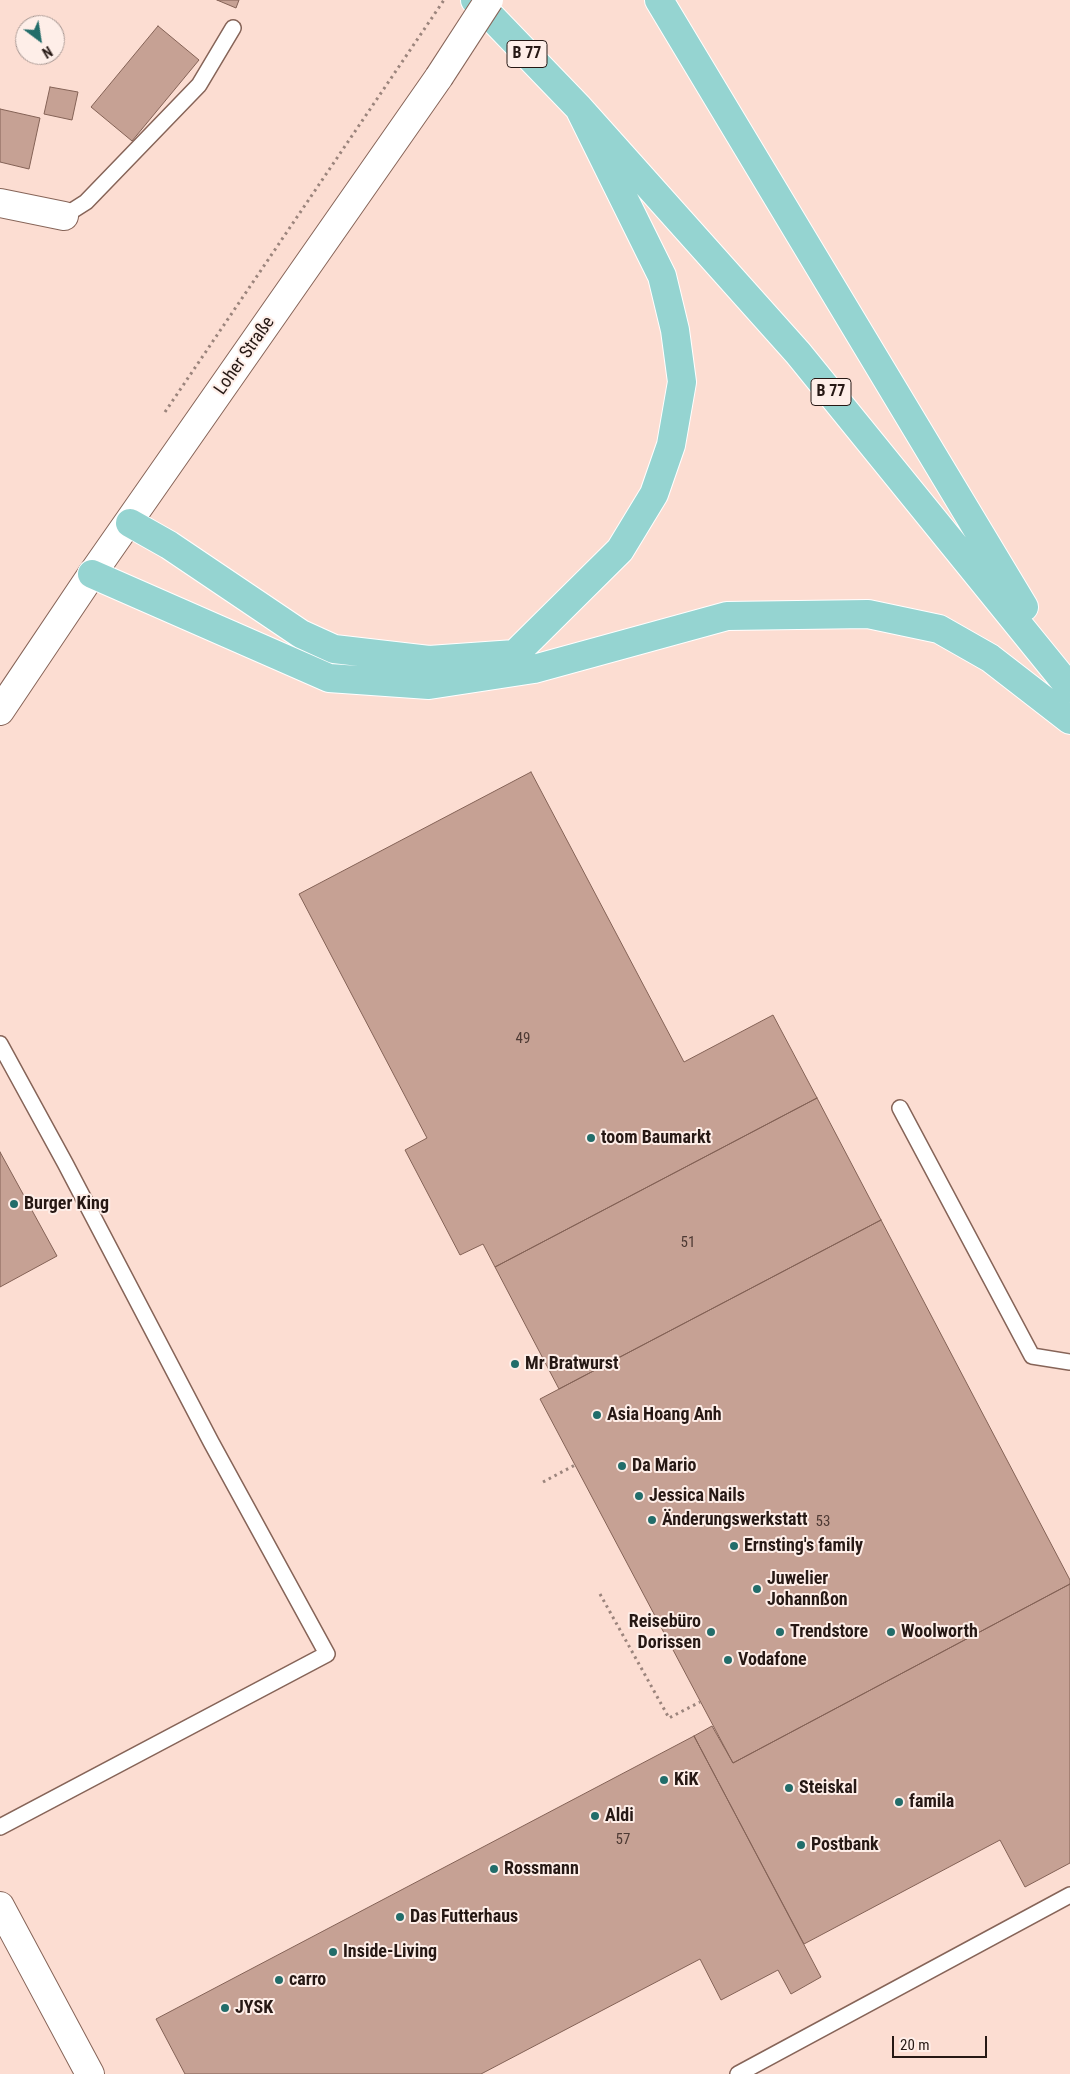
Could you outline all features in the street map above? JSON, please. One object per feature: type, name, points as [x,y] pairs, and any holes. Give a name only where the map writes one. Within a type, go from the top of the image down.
[{"type":"main road","name":"B 77","points":[[475,0],[579,108],[798,353],[1070,688]]},
{"type":"main road","name":"Loher Straße","points":[[0,711],[92,574],[130,523],[439,77],[489,0]]},
{"type":"main road","points":[[659,0],[1070,684]]},
{"type":"main road","points":[[130,523],[170,545],[301,634],[334,649],[429,660],[515,654],[620,550],[625,542],[654,494],[671,444],[682,382],[675,330],[662,276],[579,108]]},
{"type":"main road","points":[[0,203],[64,216]]},
{"type":"main road","points":[[92,574],[329,678],[429,685],[534,669],[727,616],[868,614],[939,629],[990,658],[1070,720]]},
{"type":"main road","points":[[0,1906],[90,2074]]},
{"type":"lane","points":[[64,216],[86,202],[199,85],[233,28]]},
{"type":"lane","points":[[0,1044],[65,1163],[211,1442],[327,1654],[0,1827]]},
{"type":"lane","points":[[900,1108],[1032,1356],[1070,1362]]},
{"type":"lane","points":[[738,2074],[1070,1896]]},
{"type":"path","points":[[162,417],[444,0]]},
{"type":"path","points":[[543,1482],[575,1465]]},
{"type":"path","points":[[600,1594],[670,1718],[700,1702]]},
{"type":"building","points":[[217,0],[239,0],[236,8]]},
{"type":"building","points":[[158,26],[199,60],[132,141],[91,107]]},
{"type":"building","points":[[50,87],[78,92],[72,120],[44,114]]},
{"type":"building","points":[[0,109],[40,118],[29,169],[0,162]]},
{"type":"building","points":[[531,772],[684,1062],[773,1015],[817,1098],[495,1267],[483,1244],[460,1255],[405,1150],[427,1138],[299,894]]},
{"type":"building","points":[[817,1098],[881,1220],[559,1389],[495,1267]]},
{"type":"building","name":"Burger King","points":[[0,1152],[57,1256],[0,1287]]},
{"type":"building","points":[[881,1220],[1070,1580],[1070,1584],[733,1763],[540,1399]]},
{"type":"building","name":"famila","points":[[1070,1584],[1070,1863],[1025,1887],[1000,1840],[804,1944],[694,1736],[712,1726],[733,1763]]},
{"type":"building","points":[[694,1736],[821,1977],[791,1994],[778,1970],[721,2000],[700,1959],[481,2074],[185,2074],[156,2019]]},
{"type":"place","name":"toom Baumarkt","points":[[591,1138]]},
{"type":"place","name":"Burger King","points":[[14,1204]]},
{"type":"place","name":"Mr Bratwurst","points":[[515,1364]]},
{"type":"place","name":"Asia Hoang Anh","points":[[597,1415]]},
{"type":"place","name":"Da Mario","points":[[622,1466]]},
{"type":"place","name":"Jessica Nails","points":[[639,1496]]},
{"type":"place","name":"Änderungswerkstatt","points":[[652,1520]]},
{"type":"place","name":"Ernsting's family","points":[[734,1546]]},
{"type":"place","name":"Juwelier Johannßon","points":[[757,1589]]},
{"type":"place","name":"Reisebüro Dorissen","points":[[711,1632]]},
{"type":"place","name":"Trendstore","points":[[780,1632]]},
{"type":"place","name":"Woolworth","points":[[891,1632]]},
{"type":"place","name":"Vodafone","points":[[728,1660]]},
{"type":"place","name":"KiK","points":[[664,1780]]},
{"type":"place","name":"Steiskal","points":[[789,1788]]},
{"type":"place","name":"famila","points":[[899,1802]]},
{"type":"place","name":"Aldi","points":[[595,1816]]},
{"type":"place","name":"Postbank","points":[[801,1845]]},
{"type":"place","name":"Rossmann","points":[[494,1869]]},
{"type":"place","name":"Das Futterhaus","points":[[400,1917]]},
{"type":"place","name":"Inside-Living","points":[[333,1952]]},
{"type":"place","name":"carro","points":[[279,1980]]},
{"type":"place","name":"JYSK","points":[[225,2008]]}]
